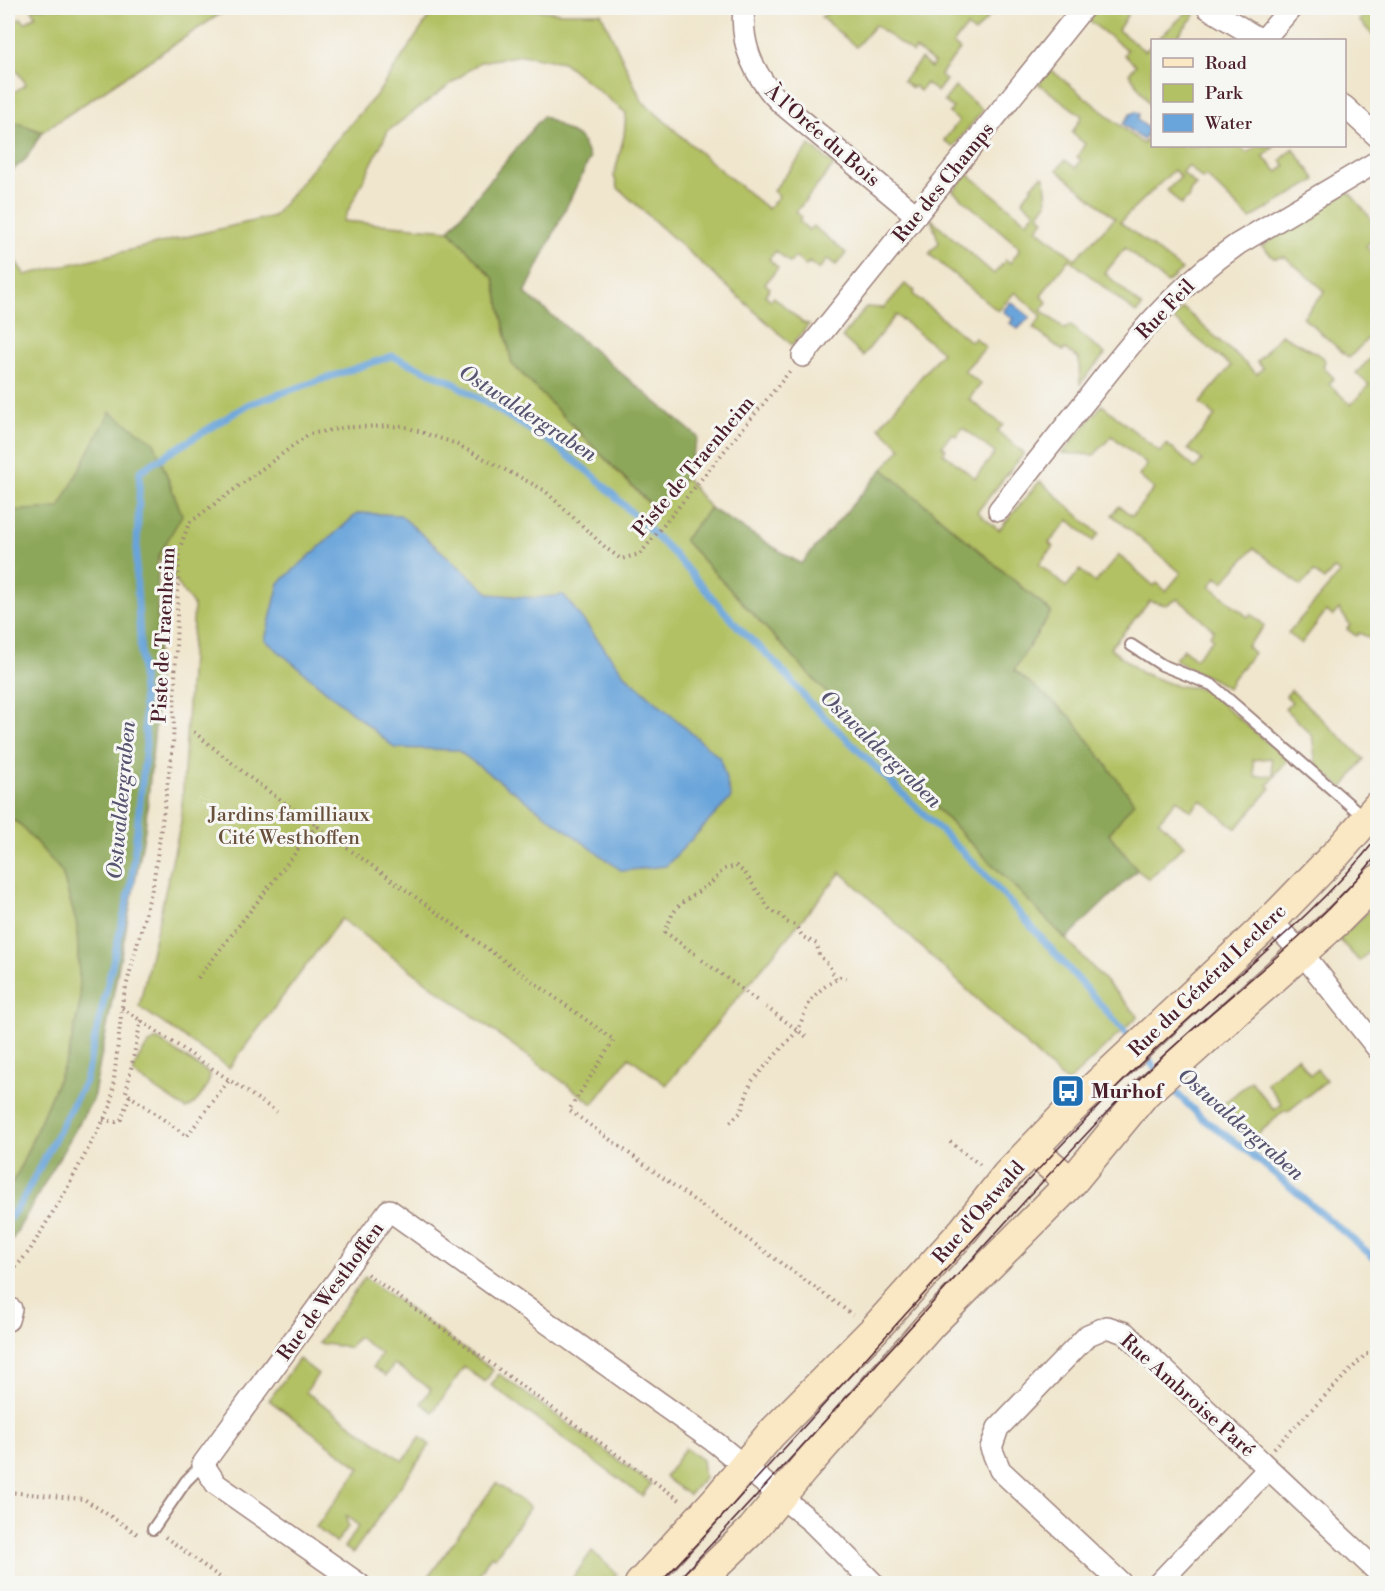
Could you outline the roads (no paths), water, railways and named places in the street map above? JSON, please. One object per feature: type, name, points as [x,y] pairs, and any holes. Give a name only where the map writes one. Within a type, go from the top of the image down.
[{"type":"main road","name":"Rue du Général Leclerc","points":[[1032,1149],[1067,1113],[1271,921],[1372,813]]},
{"type":"main road","name":"Rue du Général Leclerc","points":[[1071,1183],[1145,1093],[1337,921],[1377,880]]},
{"type":"main road","name":"Rue d'Ostwald","points":[[640,1584],[701,1516],[760,1480],[931,1324],[1071,1183],[1032,1149],[1007,1175],[964,1230],[873,1330],[770,1435],[760,1480],[752,1530],[696,1584]]},
{"type":"street","name":"À l'Orée du Bois","points":[[744,8],[748,55],[765,87],[782,104],[916,215]]},
{"type":"street","name":"Rue des Champs","points":[[802,356],[1083,8]]},
{"type":"street","points":[[1208,8],[1260,39]]},
{"type":"street","points":[[1263,39],[1291,8]]},
{"type":"street","points":[[1346,108],[1377,137]]},
{"type":"street","name":"Rue Feil","points":[[999,510],[1126,349],[1184,287],[1238,244],[1377,160]]},
{"type":"street","points":[[1271,921],[1302,953],[1377,1050]]},
{"type":"street","name":"Rue de Westhoffen","points":[[202,1464],[389,1210],[700,1431],[760,1480]]},
{"type":"street","name":"Rue Ambroise Paré","points":[[1122,1584],[1000,1470],[991,1448],[998,1428],[1088,1335],[1107,1327],[1125,1333],[1377,1572]]},
{"type":"street","points":[[202,1464],[216,1484],[358,1584]]},
{"type":"street","name":"Rue Ambroise Paré","points":[[1158,1584],[1265,1465]]},
{"type":"street","points":[[760,1480],[813,1523],[874,1584]]},
{"type":"lane","points":[[1131,645],[1162,665],[1212,685],[1372,813]]},
{"type":"lane","points":[[153,1528],[186,1481],[202,1464]]},
{"type":"water","points":[[1139,113],[1138,120],[1150,130],[1143,140],[1123,124],[1130,114]]},
{"type":"water","points":[[1011,302],[1030,317],[1018,329],[1010,323],[1013,319],[1003,311]]},
{"type":"water","points":[[358,513],[400,515],[490,594],[535,598],[564,595],[624,674],[720,758],[731,798],[666,866],[622,871],[457,750],[395,748],[265,640],[279,583]]},
{"type":"waterway","name":"Ostwaldergraben","points":[[8,1220],[22,1201],[85,1081],[131,885],[146,745],[136,569],[140,471],[249,404],[392,356],[450,381],[552,443],[595,477],[673,553],[740,629],[778,665],[809,702],[980,869],[1133,1041]]},
{"type":"waterway","name":"Ostwaldergraben","points":[[1142,1052],[1158,1072]]},
{"type":"waterway","name":"Ostwaldergraben","points":[[1166,1083],[1202,1118],[1249,1152],[1378,1261]]},
{"type":"tram line","points":[[659,1584],[1066,1140],[1157,1048],[1319,902],[1378,837]]},
{"type":"tram line","points":[[674,1584],[1111,1107],[1163,1056],[1321,916],[1378,854]]},
{"type":"place","name":"Murhof","points":[[1068,1091]]},
{"type":"park label","name":"Jardins familliaux Cité Westhoffen","points":[[289,826]]}]
